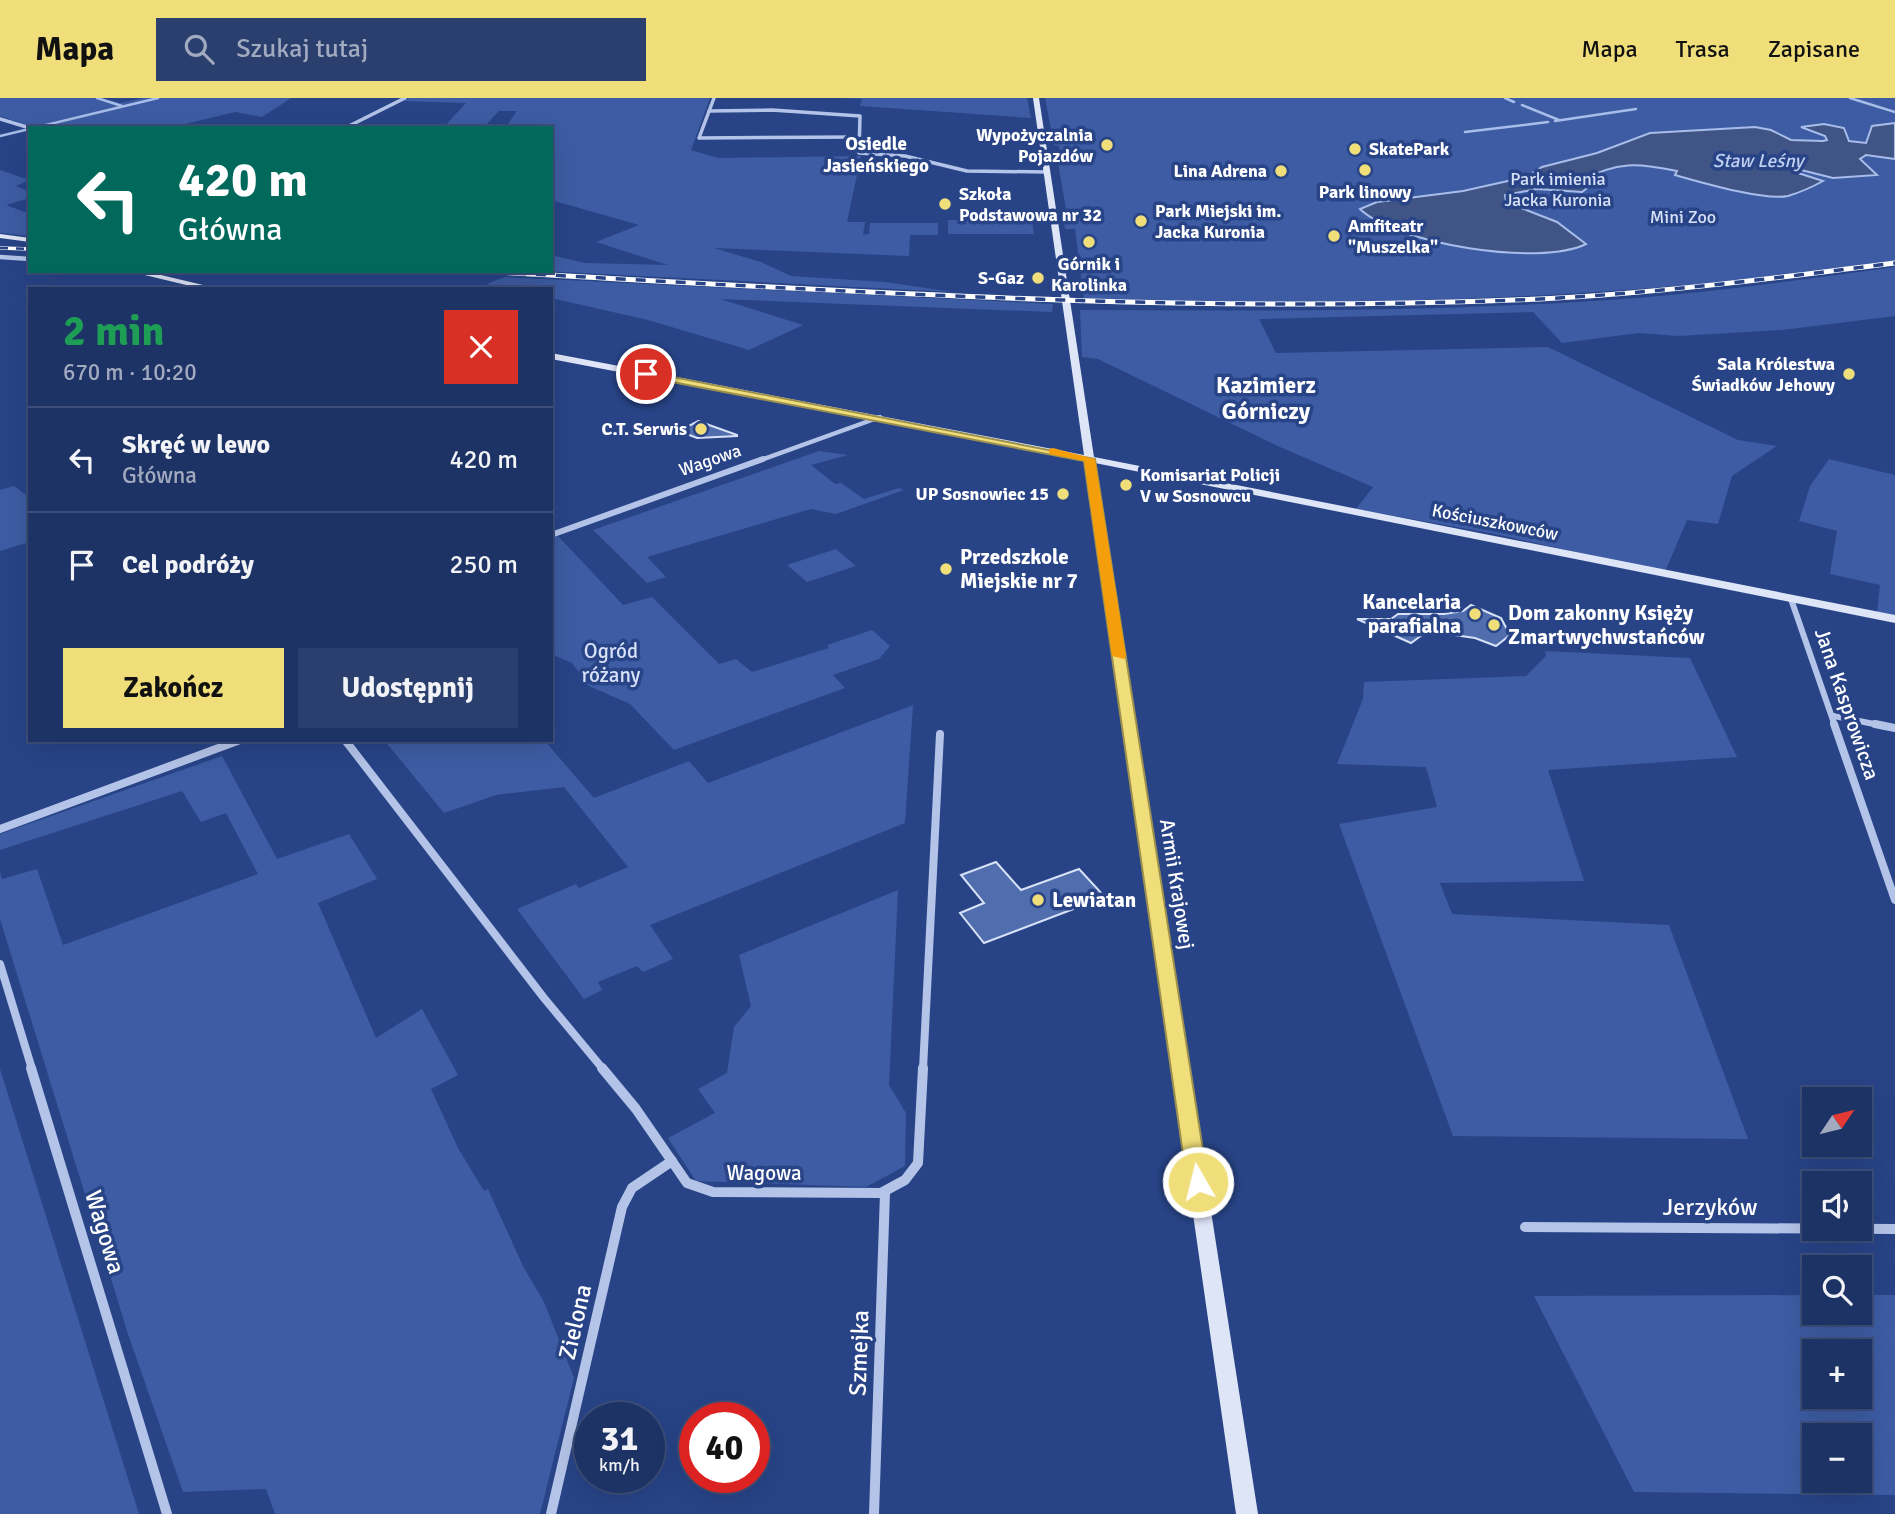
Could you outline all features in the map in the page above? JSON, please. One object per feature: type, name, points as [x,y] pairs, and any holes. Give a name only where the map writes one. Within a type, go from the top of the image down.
[{"type":"street","points":[[349,126],[405,98]]},
{"type":"street","points":[[714,98],[699,138],[859,137]]},
{"type":"street","name":"Armii Krajowej","points":[[1036,98],[1248,1514]]},
{"type":"street","points":[[709,111],[782,110],[860,116],[858,151],[863,154],[905,156],[967,171],[1046,172]]},
{"type":"street","points":[[0,119],[28,128]]},
{"type":"street","points":[[0,236],[28,240]]},
{"type":"street","points":[[0,257],[28,259]]},
{"type":"street","points":[[141,273],[207,287]]},
{"type":"street","name":"Kościuszkowców","points":[[553,356],[880,417],[1895,619]]},
{"type":"street","name":"Wagowa","points":[[553,534],[880,417]]},
{"type":"street","points":[[1093,482],[1116,471],[1140,469]]},
{"type":"street","name":"Jana Kasprowicza","points":[[1791,599],[1834,716],[1895,900]]},
{"type":"street","points":[[1834,716],[1895,728]]},
{"type":"street","points":[[885,1193],[905,1180],[918,1163],[940,734]]},
{"type":"street","points":[[0,828],[235,742]]},
{"type":"street","name":"Wagowa","points":[[347,742],[544,998],[636,1109],[687,1183],[713,1192],[885,1193]]},
{"type":"street","name":"Wagowa","points":[[0,964],[167,1514]]},
{"type":"street","name":"Zielona","points":[[551,1514],[622,1207],[632,1188],[672,1161]]},
{"type":"street","name":"Szmejka","points":[[874,1514],[885,1193]]},
{"type":"street","name":"Jerzyków","points":[[1525,1227],[1895,1229]]},
{"type":"green space","points":[[0,98],[102,98],[120,103],[144,98],[291,98],[262,117],[235,112],[177,126],[30,126],[0,116]]},
{"type":"green space","points":[[409,98],[710,98],[691,150],[718,158],[861,156],[847,222],[865,222],[863,235],[869,234],[870,223],[938,223],[938,235],[910,235],[909,256],[714,248],[761,262],[791,276],[885,282],[953,292],[553,272],[553,255],[585,263],[668,265],[596,242],[639,225],[553,201],[553,126],[506,126],[517,111],[499,111],[485,126],[445,126],[466,103],[404,101]]},
{"type":"green space","points":[[842,98],[1027,98],[1031,118],[860,106],[862,99]]},
{"type":"green space","name":"Park imienia Jacka Kuronia","points":[[1045,98],[1895,98],[1895,261],[1693,285],[1491,298],[1287,302],[1084,299],[1075,229],[1065,229],[1062,212],[1066,209],[1058,163],[1062,162],[1059,146],[1054,145]]},
{"type":"green space","points":[[0,170],[28,180],[16,186],[28,191],[28,199],[6,205],[28,213],[28,236],[0,233]]},
{"type":"green space","points":[[948,220],[1032,220],[1034,234],[948,234]]},
{"type":"green space","points":[[1895,267],[1895,316],[1782,330],[1678,336],[1639,333],[1562,343],[1533,312],[1259,319],[1276,353],[1548,347],[1738,440],[1777,446],[1732,476],[1718,524],[1687,520],[1665,572],[1495,534],[1356,509],[1373,487],[1280,447],[1098,359],[1082,357],[1080,310],[1359,310],[1568,303],[1702,292]]},
{"type":"green space","points":[[505,277],[1053,304],[1052,312],[720,299],[803,325],[749,350],[648,320],[553,298],[553,287],[503,287],[486,284]]},
{"type":"green space","points":[[819,451],[848,455],[811,465],[835,484],[841,483],[864,499],[899,488],[904,490],[836,514],[811,509],[647,557],[666,577],[647,583],[593,530]]},
{"type":"green space","points":[[1829,459],[1895,475],[1895,616],[1877,613],[1880,585],[1830,574],[1837,531],[1799,521],[1810,486]]},
{"type":"green space","points":[[14,486],[28,496],[28,543],[0,551],[0,490]]},
{"type":"green space","name":"Ogród różany","points":[[558,536],[623,605],[652,597],[719,664],[736,659],[752,672],[829,648],[827,645],[872,630],[890,646],[879,659],[833,675],[845,688],[674,750],[630,704],[589,686],[572,663],[553,655],[553,538]]},
{"type":"green space","points":[[836,549],[856,566],[807,582],[787,565]]},
{"type":"green space","points":[[1545,651],[1690,658],[1737,757],[1548,770],[1584,881],[1440,883],[1452,914],[1669,925],[1748,1139],[1453,1136],[1339,824],[1437,807],[1426,767],[1337,764],[1363,699],[1364,682],[1526,676],[1546,656]]},
{"type":"green space","points":[[913,705],[905,823],[650,925],[673,959],[643,972],[637,966],[598,982],[602,990],[584,999],[517,909],[576,884],[579,888],[628,867],[564,787],[496,795],[444,813],[386,742],[546,742],[594,798],[689,761],[708,783]]},
{"type":"green space","points":[[222,756],[277,859],[349,834],[377,879],[318,903],[376,1038],[422,1009],[458,1075],[431,1089],[458,1148],[484,1191],[488,1189],[523,1266],[544,1302],[574,1378],[540,1514],[275,1514],[266,1489],[183,1492],[128,1334],[0,919],[0,872],[2,879],[37,869],[63,945],[258,874],[226,813],[201,822],[182,791],[0,850],[0,834]]},
{"type":"green space","points":[[898,890],[889,1085],[906,1113],[905,1166],[866,1187],[696,1181],[668,1138],[715,1113],[698,1089],[727,1073],[734,1027],[751,1006],[739,955]]},
{"type":"green space","points":[[0,1069],[139,1514],[0,1514]]},
{"type":"green space","points":[[1802,1295],[1802,1325],[1872,1325],[1872,1295],[1895,1295],[1895,1495],[1634,1492],[1534,1296]]},
{"type":"water","name":"Staw Leśny","points":[[1895,123],[1895,159],[1866,155],[1860,159],[1877,175],[1833,178],[1793,168],[1792,171],[1823,181],[1788,196],[1748,193],[1675,175],[1677,171],[1639,165],[1617,167],[1594,174],[1581,181],[1586,189],[1582,192],[1537,189],[1505,195],[1506,202],[1557,222],[1586,244],[1565,251],[1504,252],[1435,242],[1378,221],[1360,209],[1377,202],[1463,191],[1526,177],[1542,167],[1597,153],[1650,133],[1755,127],[1771,130],[1791,140],[1823,141],[1827,140],[1825,136],[1801,127],[1824,124],[1844,128],[1849,141],[1866,143],[1872,126]]},
{"type":"building","name":"C.T. Serwis","points":[[698,421],[737,436],[697,438],[679,431]]},
{"type":"building","points":[[1471,605],[1501,618],[1510,635],[1496,646],[1475,638],[1454,635],[1422,635],[1411,643],[1357,619],[1391,619],[1398,614],[1444,614],[1463,611]]},
{"type":"building","name":"Lewiatan","points":[[996,862],[1021,890],[1079,869],[1105,897],[984,943],[960,913],[984,903],[961,875]]},
{"type":"waterway","points":[[97,98],[122,106]]},
{"type":"waterway","points":[[42,126],[158,98]]},
{"type":"waterway","points":[[1505,98],[1514,102]]},
{"type":"waterway","points":[[1850,98],[1895,112]]},
{"type":"waterway","points":[[1522,105],[1559,120]]},
{"type":"waterway","points":[[1555,121],[1636,109]]},
{"type":"waterway","points":[[1465,132],[1548,122]]},
{"type":"waterway","points":[[0,136],[28,129]]},
{"type":"railway","points":[[0,248],[28,249]]},
{"type":"railway","points":[[514,273],[1008,298],[1274,304],[1540,299],[1718,284],[1895,263]]},
{"type":"slow traffic","points":[[1053,451],[1089,459],[1119,656]]},
{"type":"place","name":"Wypożyczalnia Pojazdów","points":[[1107,145]]},
{"type":"place","name":"SkatePark","points":[[1355,149]]},
{"type":"place","name":"Park linowy","points":[[1365,170]]},
{"type":"place","name":"Lina Adrena","points":[[1281,171]]},
{"type":"place","name":"Szkoła Podstawowa nr 32","points":[[945,204]]},
{"type":"place","name":"Park Miejski im. Jacka Kuronia","points":[[1141,221]]},
{"type":"place","name":"Amfiteatr \"Muszelka\"","points":[[1334,236]]},
{"type":"place","name":"Górnik i Karolinka","points":[[1089,242]]},
{"type":"place","name":"S-Gaz","points":[[1038,278]]},
{"type":"place","name":"Sala Królestwa Świadków Jehowy","points":[[1849,374]]},
{"type":"place","name":"C.T. Serwis","points":[[701,429]]},
{"type":"place","name":"Komisariat Policji V w Sosnowcu","points":[[1126,485]]},
{"type":"place","name":"UP Sosnowiec 15","points":[[1063,494]]},
{"type":"place","name":"Przedszkole Miejskie nr 7","points":[[946,569]]},
{"type":"place","name":"Kancelaria parafialna","points":[[1475,614]]},
{"type":"place","name":"Dom zakonny Księży Zmartwychwstańców","points":[[1494,625]]},
{"type":"place","name":"Lewiatan","points":[[1038,900]]},
{"type":"district","name":"Osiedle Jasieńskiego","points":[[876,154]]},
{"type":"district","name":"Kazimierz Górniczy","points":[[1266,398]]},
{"type":"route","points":[[646,374],[1089,459],[1198,1182]]},
{"type":"park label","name":"Mini Zoo","points":[[1683,217]]}]
